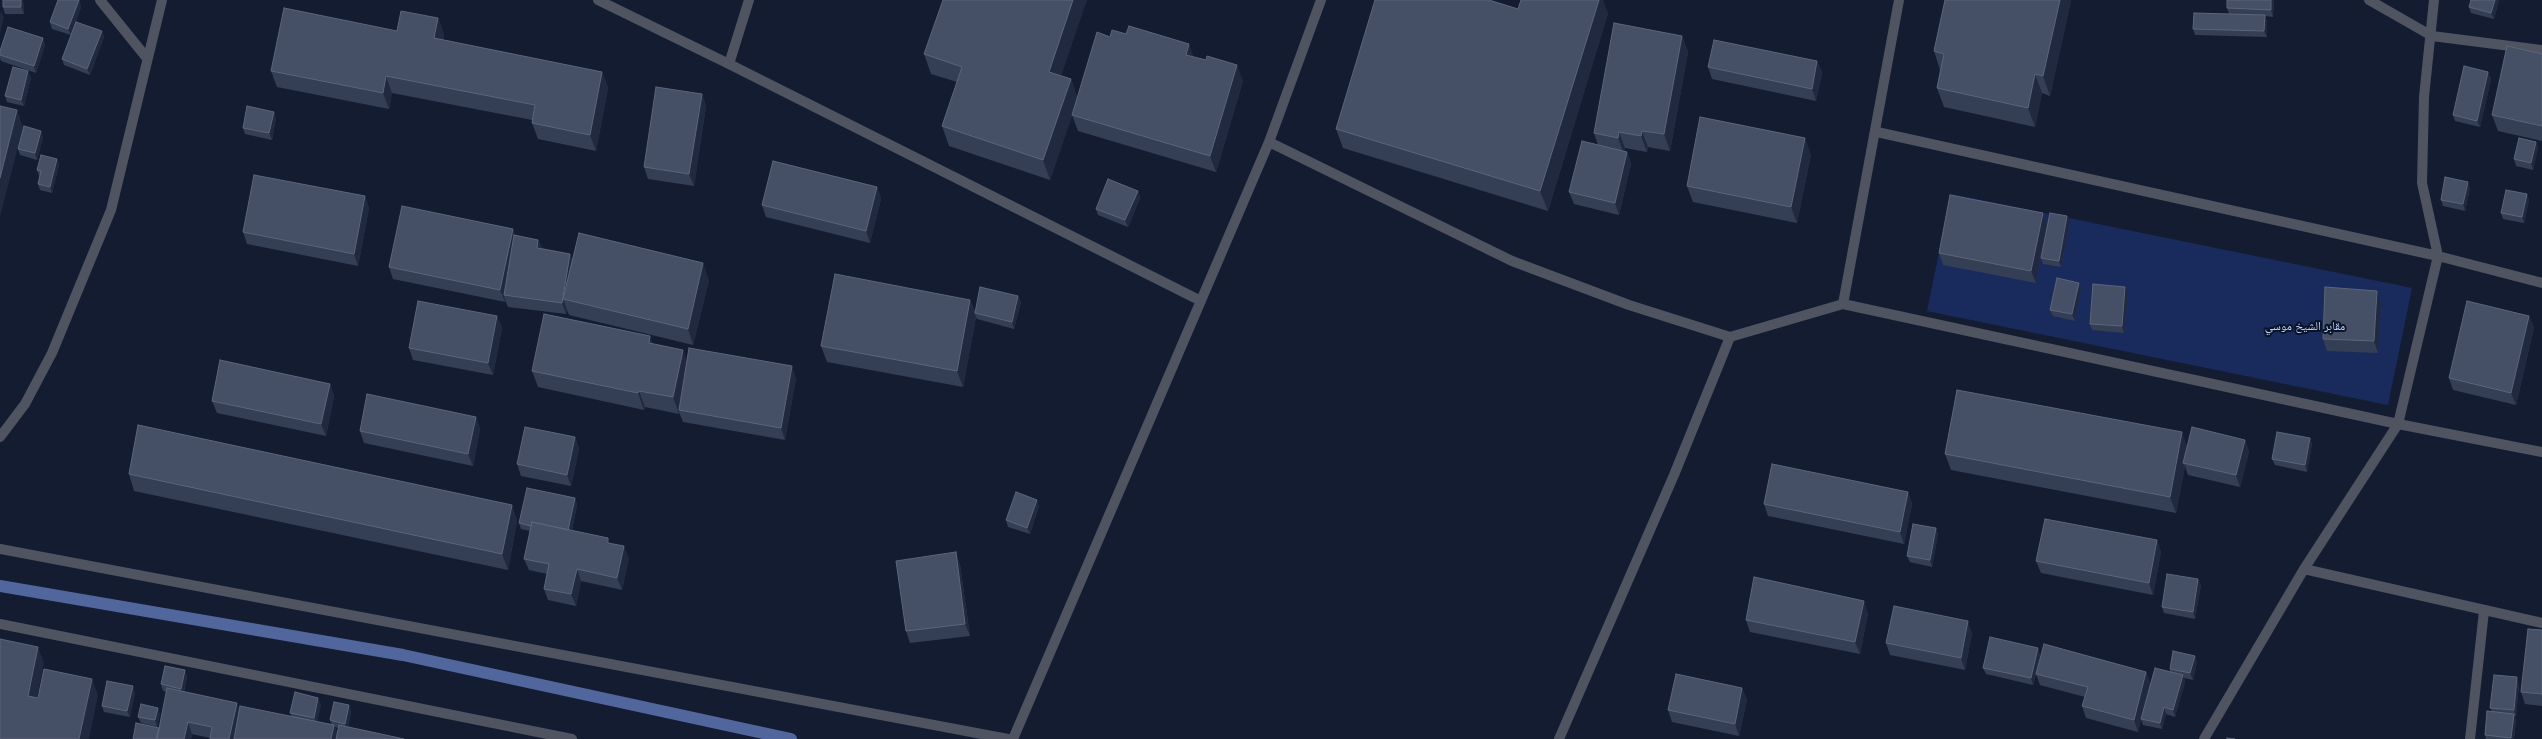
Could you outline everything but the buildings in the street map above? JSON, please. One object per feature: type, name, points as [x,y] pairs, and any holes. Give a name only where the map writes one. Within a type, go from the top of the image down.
[{"type":"street","points":[[100,0],[146,58]]},
{"type":"street","points":[[0,437],[25,404],[52,353],[112,210],[146,58],[162,0]]},
{"type":"street","points":[[598,0],[729,64],[1201,301]]},
{"type":"street","points":[[729,64],[749,0]]},
{"type":"street","points":[[1013,739],[1269,142],[1321,0]]},
{"type":"street","points":[[1843,304],[1877,132],[1899,0]]},
{"type":"street","points":[[2369,0],[2432,36],[2542,50]]},
{"type":"street","points":[[2204,739],[2304,569],[2398,424],[2438,256],[2422,183],[2424,97],[2432,36],[2434,0]]},
{"type":"street","points":[[1877,132],[2438,256],[2542,283]]},
{"type":"street","points":[[1269,142],[1512,261],[1629,305],[1730,337],[1843,304],[2398,424],[2542,452]]},
{"type":"street","points":[[1560,739],[1674,475],[1730,337]]},
{"type":"street","points":[[0,549],[1008,739]]},
{"type":"street","points":[[2304,569],[2542,623]]},
{"type":"street","points":[[2470,739],[2484,611]]},
{"type":"street","points":[[0,624],[572,739]]},
{"type":"green space","name":"مقابر الشيخ موسي","points":[[1951,194],[2412,288],[2388,405],[1927,311]]},
{"type":"waterway","points":[[0,586],[403,655],[791,739]]}]
